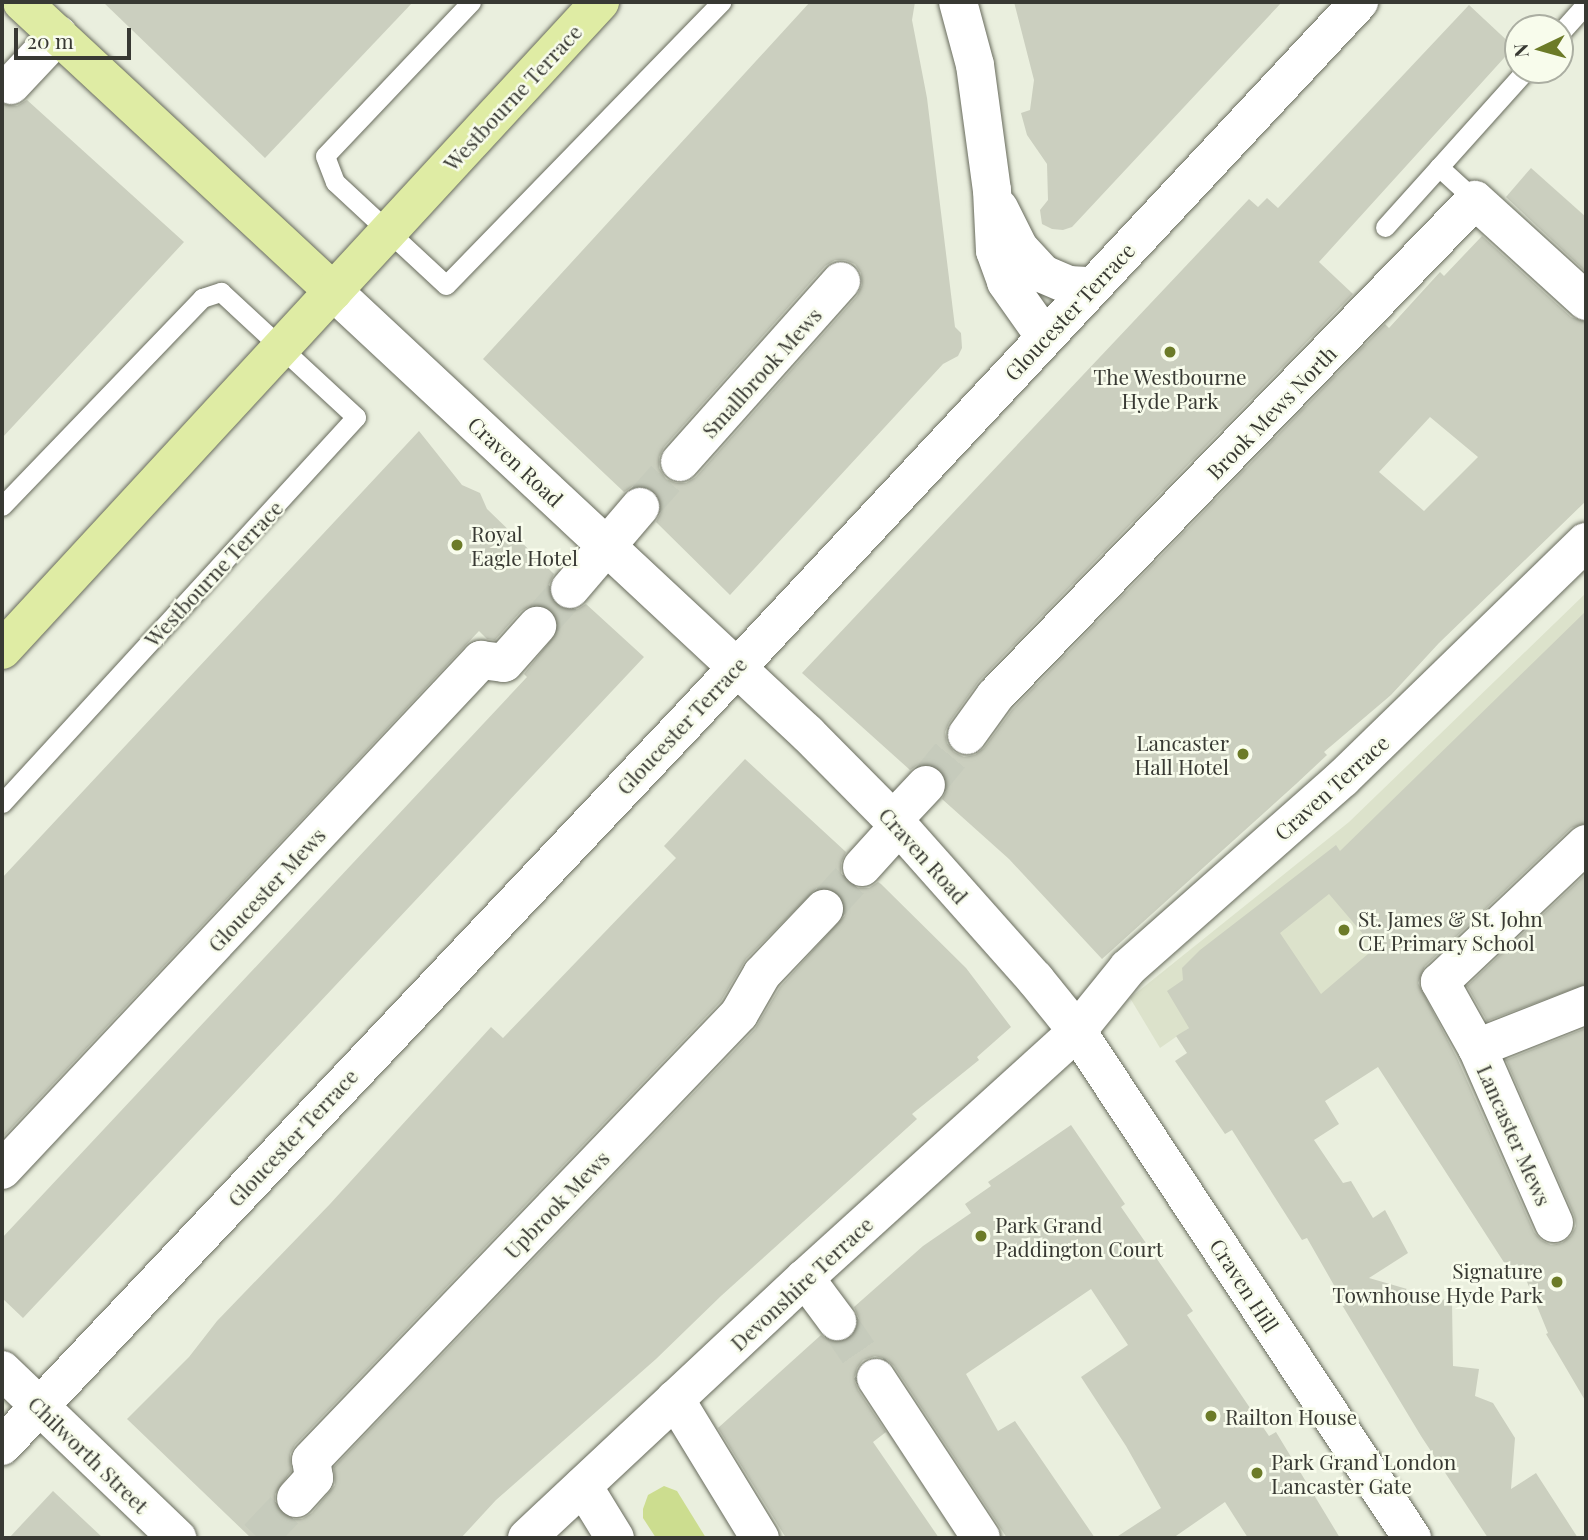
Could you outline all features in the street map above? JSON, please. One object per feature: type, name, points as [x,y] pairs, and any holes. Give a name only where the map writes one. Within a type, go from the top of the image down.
[{"type":"main road","name":"Westbourne Terrace","points":[[2,650],[600,2]]},
{"type":"main road","name":"Craven Road","points":[[28,4],[333,291]]},
{"type":"street","points":[[958,2],[975,65],[992,190],[995,251],[1006,282],[1045,337]]},
{"type":"street","name":"Gloucester Terrace","points":[[2,1447],[1359,2]]},
{"type":"street","points":[[11,85],[58,35]]},
{"type":"street","points":[[992,190],[1009,232],[1043,274],[1069,285],[1091,286]]},
{"type":"street","points":[[1475,200],[1586,301]]},
{"type":"street","name":"Brook Mews North","points":[[967,735],[995,696],[1475,200]]},
{"type":"street","name":"Smallbrook Mews","points":[[680,462],[841,281]]},
{"type":"street","name":"Craven Road","points":[[333,291],[808,734],[896,823],[1077,1031]]},
{"type":"street","points":[[570,589],[640,508]]},
{"type":"street","name":"Craven Terrace","points":[[1077,1031],[1128,968],[1351,770],[1586,542]]},
{"type":"street","name":"Gloucester Mews","points":[[2,1170],[481,660],[503,663],[537,626]]},
{"type":"street","points":[[862,867],[926,785]]},
{"type":"street","name":"Lancaster Mews","points":[[1554,1223],[1477,1048],[1440,982],[1586,844]]},
{"type":"street","name":"Upbrook Mews","points":[[296,1498],[314,1478],[311,1460],[739,1014],[762,974],[824,909]]},
{"type":"street","name":"Lancaster Mews","points":[[1477,1048],[1586,1005]]},
{"type":"street","name":"Devonshire Terrace","points":[[527,1538],[805,1278],[1077,1031]]},
{"type":"street","name":"Craven Hill","points":[[1077,1031],[1412,1538]]},
{"type":"street","points":[[805,1278],[837,1321]]},
{"type":"street","name":"Chilworth Street","points":[[2,1370],[177,1538]]},
{"type":"street","points":[[876,1378],[981,1538]]},
{"type":"street","points":[[675,1399],[760,1538]]},
{"type":"street","points":[[583,1486],[615,1538]]},
{"type":"lane","points":[[471,2],[325,156],[335,182],[446,285],[720,2]]},
{"type":"lane","points":[[1574,17],[1586,4]]},
{"type":"lane","points":[[1385,227],[1513,84]]},
{"type":"lane","points":[[1439,167],[1475,200]]},
{"type":"lane","name":"Westbourne Terrace","points":[[2,506],[202,298],[221,292],[356,417],[2,803]]},
{"type":"shaded area","points":[[1586,593],[1586,716],[1388,905],[1431,956],[1346,1034],[1294,955],[1160,1048],[1130,998],[1349,822]]},
{"type":"green space","points":[[664,1486],[677,1491],[706,1538],[656,1538],[643,1518],[643,1509],[648,1495]]},
{"type":"building","points":[[103,2],[413,2],[265,158]]},
{"type":"building","points":[[810,2],[915,2],[912,20],[927,98],[955,327],[961,333],[962,348],[958,356],[943,364],[730,595],[656,522],[662,510],[661,500],[655,491],[643,485],[633,486],[624,492],[483,359]],"holes":[[[835,260],[855,264],[861,273],[862,285],[857,296],[696,477],[686,483],[666,479],[659,468],[659,457],[664,447],[825,266]]]},
{"type":"building","points":[[1014,2],[1282,2],[1072,227],[1063,230],[1042,224],[1040,210],[1048,200],[1047,164],[1027,135],[1021,113],[1030,110],[1034,80]]},
{"type":"building","points":[[1469,5],[1504,38],[1504,58],[1319,262],[1353,294],[979,681],[945,732],[947,743],[954,752],[964,757],[975,755],[984,748],[1012,710],[1385,324],[1389,328],[1440,272],[1444,276],[1482,236],[1571,317],[1586,322],[1586,501],[1439,643],[1391,695],[1324,752],[1327,755],[1296,784],[1102,959],[1009,859],[942,799],[947,789],[947,779],[941,770],[930,764],[919,764],[910,770],[802,673],[1249,199],[1258,207],[1267,198],[1278,208]],"holes":[[[1430,417],[1478,457],[1424,511],[1379,472]]]},
{"type":"building","points":[[27,100],[184,242],[2,438],[2,104],[17,106]]},
{"type":"building","points":[[1531,168],[1586,217],[1586,272],[1506,197]]},
{"type":"building","points":[[419,431],[462,485],[480,493],[487,509],[554,574],[548,586],[555,605],[567,611],[586,604],[644,657],[23,1318],[2,1298],[2,1238],[527,677],[524,674],[558,631],[557,619],[551,609],[541,605],[530,606],[521,611],[495,640],[487,639],[479,631],[2,1138],[2,878]]},
{"type":"building","points":[[1586,611],[1586,823],[1571,828],[1425,966],[1418,983],[1457,1058],[1534,1232],[1541,1240],[1551,1245],[1562,1243],[1571,1236],[1576,1226],[1574,1215],[1506,1060],[1586,1028],[1586,1402],[1546,1334],[1548,1333],[1525,1277],[1516,1281],[1378,1067],[1325,1101],[1339,1124],[1314,1140],[1343,1183],[1351,1181],[1373,1218],[1385,1210],[1408,1253],[1369,1278],[1452,1302],[1453,1366],[1479,1369],[1475,1396],[1493,1403],[1515,1438],[1511,1489],[1536,1473],[1578,1538],[1488,1538],[1421,1436],[1336,1295],[1339,1294],[1307,1238],[1302,1240],[1232,1130],[1225,1134],[1175,1061],[1187,1053],[1176,1036],[1189,1028],[1167,991],[1183,980],[1182,968],[1200,950],[1336,845],[1340,851]],"holes":[[[1329,894],[1375,948],[1321,994],[1280,933]]]},
{"type":"building","points":[[745,759],[846,852],[841,863],[841,873],[847,883],[858,888],[869,888],[878,882],[881,884],[966,968],[1011,1027],[977,1057],[979,1060],[912,1114],[917,1119],[721,1296],[656,1359],[496,1500],[461,1538],[251,1538],[127,1419],[189,1357],[217,1321],[330,1204],[491,1027],[503,1038],[676,858],[664,846]],"holes":[[[817,888],[828,888],[839,893],[845,904],[845,915],[780,987],[755,1029],[334,1467],[335,1485],[312,1513],[302,1519],[291,1519],[282,1515],[275,1505],[275,1494],[291,1471],[290,1454],[295,1445],[721,1001],[746,959]]]},
{"type":"building","points":[[1586,874],[1586,984],[1487,1021],[1467,986]]},
{"type":"building","points":[[1071,1125],[1125,1204],[1121,1207],[1193,1311],[1187,1315],[1269,1436],[1276,1432],[1340,1538],[1248,1538],[1225,1502],[1173,1538],[1115,1538],[1161,1508],[1126,1446],[1081,1377],[1128,1345],[1091,1289],[966,1374],[998,1431],[1015,1421],[1095,1538],[1007,1538],[894,1366],[886,1359],[875,1356],[863,1360],[854,1379],[858,1390],[886,1432],[873,1442],[939,1538],[786,1538],[718,1428],[821,1335],[829,1341],[839,1343],[851,1338],[857,1330],[859,1319],[854,1307],[923,1246],[971,1213],[965,1204],[991,1186],[988,1182]]},
{"type":"building","points":[[53,1491],[103,1538],[9,1538]]},
{"type":"tunnel","points":[[640,507],[680,462]]},
{"type":"tunnel","points":[[537,626],[570,589]]},
{"type":"tunnel","points":[[926,785],[967,735]]},
{"type":"tunnel","points":[[824,909],[862,867]]},
{"type":"tunnel","points":[[837,1321],[876,1378]]},
{"type":"tunnel","points":[[258,1538],[296,1498]]},
{"type":"place","name":"The Westbourne Hyde Park","points":[[1170,352]]},
{"type":"place","name":"Royal Eagle Hotel","points":[[457,545]]},
{"type":"place","name":"Lancaster Hall Hotel","points":[[1243,754]]},
{"type":"place","name":"St. James & St. John CE Primary School","points":[[1344,930]]},
{"type":"place","name":"Park Grand Paddington Court","points":[[981,1236]]},
{"type":"place","name":"Signature Townhouse Hyde Park","points":[[1557,1282]]},
{"type":"place","name":"Railton House","points":[[1211,1416]]},
{"type":"place","name":"Park Grand London Lancaster Gate","points":[[1257,1473]]}]
